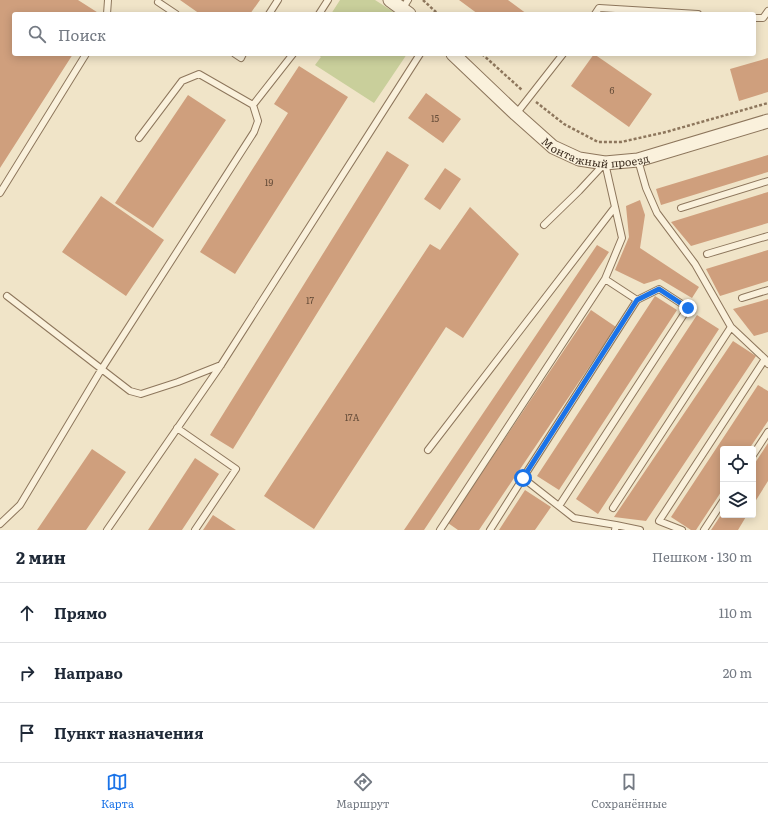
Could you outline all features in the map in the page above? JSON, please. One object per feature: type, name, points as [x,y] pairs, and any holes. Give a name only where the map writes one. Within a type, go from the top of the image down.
[{"type":"street","points":[[390,0],[406,7]]},
{"type":"street","name":"Монтажный проезд","points":[[456,56],[516,114],[554,147],[579,159],[605,163],[638,160],[768,121]]},
{"type":"lane","points":[[107,12],[108,0]]},
{"type":"lane","points":[[270,12],[278,0]]},
{"type":"lane","points":[[320,12],[328,0]]},
{"type":"lane","points":[[158,2],[173,12]]},
{"type":"lane","points":[[596,12],[599,8],[665,12]]},
{"type":"lane","points":[[756,18],[763,18],[768,11]]},
{"type":"lane","points":[[0,193],[85,56]]},
{"type":"lane","points":[[254,105],[292,56]]},
{"type":"lane","points":[[107,530],[221,365],[419,56]]},
{"type":"lane","points":[[516,114],[561,56]]},
{"type":"lane","points":[[0,524],[20,505],[101,370],[254,132],[258,121],[254,105],[199,74],[182,81],[139,138]]},
{"type":"lane","points":[[638,160],[646,188],[657,213],[696,264],[731,327],[767,362],[659,521],[682,530]]},
{"type":"lane","points":[[440,530],[605,279],[622,238],[605,163]]},
{"type":"lane","points":[[544,225],[605,163]]},
{"type":"lane","points":[[681,208],[768,181]]},
{"type":"lane","points":[[428,450],[614,207]]},
{"type":"lane","points":[[706,254],[768,236]]},
{"type":"lane","points":[[605,279],[637,300]]},
{"type":"lane","points":[[490,530],[637,300],[659,289],[688,308],[559,506]]},
{"type":"lane","points":[[742,298],[768,290]]},
{"type":"lane","points":[[7,296],[130,391],[141,394],[178,382],[221,365]]},
{"type":"lane","points":[[613,508],[731,327]]},
{"type":"lane","points":[[177,428],[236,469],[195,530]]},
{"type":"lane","points":[[756,450],[768,432]]},
{"type":"lane","points":[[523,478],[574,518],[616,528],[640,530]]},
{"type":"lane","points":[[704,530],[720,506]]},
{"type":"path","points":[[423,0],[436,12]]},
{"type":"path","points":[[484,56],[530,97],[564,124],[598,142],[621,142],[666,132],[768,103]]},
{"type":"green space","points":[[340,0],[375,0],[394,12],[332,12]]},
{"type":"green space","points":[[320,56],[406,56],[374,103],[315,65],[321,57]]},
{"type":"building","points":[[0,0],[78,0],[97,12],[12,12],[12,56],[72,56],[0,168]]},
{"type":"building","points":[[180,0],[260,0],[251,12],[197,12]]},
{"type":"building","points":[[459,0],[508,0],[524,12],[475,12]]},
{"type":"building","points":[[593,56],[597,56],[652,94],[629,127],[571,86]]},
{"type":"building","points":[[768,58],[768,92],[739,101],[730,69]]},
{"type":"building","points":[[299,66],[348,97],[235,274],[200,252],[288,113],[274,104]]},
{"type":"building","points":[[426,93],[461,119],[443,143],[408,118]]},
{"type":"building","points":[[188,95],[226,120],[153,228],[115,203]]},
{"type":"building","points":[[387,151],[409,165],[233,449],[210,435]]},
{"type":"building","points":[[768,155],[768,172],[661,205],[656,189]]},
{"type":"building","points":[[445,168],[461,179],[440,210],[424,199]]},
{"type":"building","points":[[768,192],[768,223],[691,246],[671,222]]},
{"type":"building","points":[[101,196],[164,240],[126,296],[62,252]]},
{"type":"building","points":[[640,200],[645,215],[640,248],[699,287],[692,298],[660,279],[644,284],[615,270],[629,237],[626,206]]},
{"type":"building","points":[[470,207],[519,254],[463,338],[446,327],[314,529],[264,496],[430,244],[440,250]]},
{"type":"building","points":[[597,245],[609,252],[424,530],[404,530]]},
{"type":"building","points":[[768,250],[768,281],[720,296],[706,269]]},
{"type":"building","points":[[655,296],[677,310],[559,490],[537,476]]},
{"type":"building","points":[[768,299],[768,332],[754,336],[733,309]]},
{"type":"building","points":[[591,310],[616,327],[479,530],[458,530],[448,523]]},
{"type":"building","points":[[697,315],[719,329],[598,514],[576,499]]},
{"type":"building","points":[[733,341],[756,356],[646,521],[614,517]]},
{"type":"building","points":[[758,385],[768,391],[768,421],[751,446],[720,446],[720,494],[696,530],[691,530],[671,517]]},
{"type":"building","points":[[768,443],[768,481],[756,500],[756,482],[756,461]]},
{"type":"building","points":[[92,449],[126,472],[86,530],[37,530]]},
{"type":"building","points":[[195,458],[219,474],[182,530],[148,530]]},
{"type":"building","points":[[525,490],[551,507],[535,530],[499,530]]},
{"type":"building","points":[[213,515],[236,530],[203,530]]},
{"type":"building","points":[[720,516],[720,518],[745,518],[738,530],[711,530]]},
{"type":"route","points":[[523,478],[637,300],[659,289],[688,308]]}]
